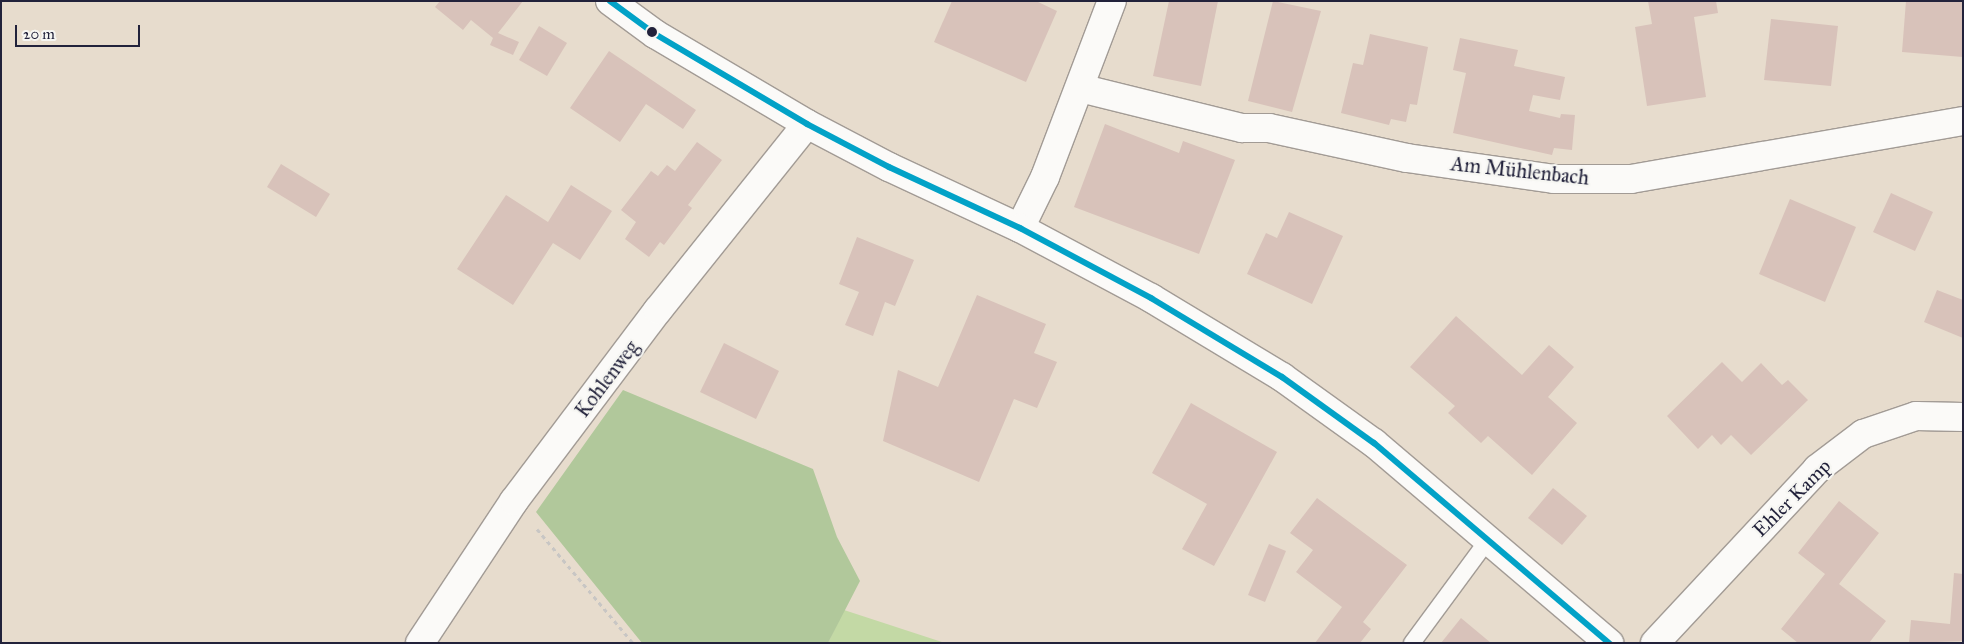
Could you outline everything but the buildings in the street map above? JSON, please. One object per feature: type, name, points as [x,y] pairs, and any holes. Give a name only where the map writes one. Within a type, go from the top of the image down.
[{"type":"street","points":[[610,1],[655,34],[807,124],[889,167],[1020,228],[1152,298],[1282,377],[1374,443],[1609,643]]},
{"type":"street","points":[[1020,228],[1045,177],[1112,1]]},
{"type":"street","name":"Am Mühlenbach","points":[[1080,88],[1242,128],[1269,128],[1407,158],[1554,178],[1631,179],[1963,121]]},
{"type":"street","name":"Kohlenweg","points":[[420,643],[514,501],[658,310],[807,124]]},
{"type":"street","name":"Ehler Kamp","points":[[1655,643],[1817,469],[1863,434],[1916,416],[1963,418]]},
{"type":"lane","points":[[1412,643],[1488,540]]},
{"type":"path","points":[[514,501],[633,643]]},
{"type":"green space","points":[[623,390],[813,469],[837,537],[860,581],[828,643],[642,643],[536,512]]},
{"type":"green space","points":[[844,610],[945,643],[828,643]]},
{"type":"transit line","points":[[610,1],[655,34],[807,124],[889,167],[1020,228],[1151,298],[1282,377],[1374,443],[1609,643]]}]
